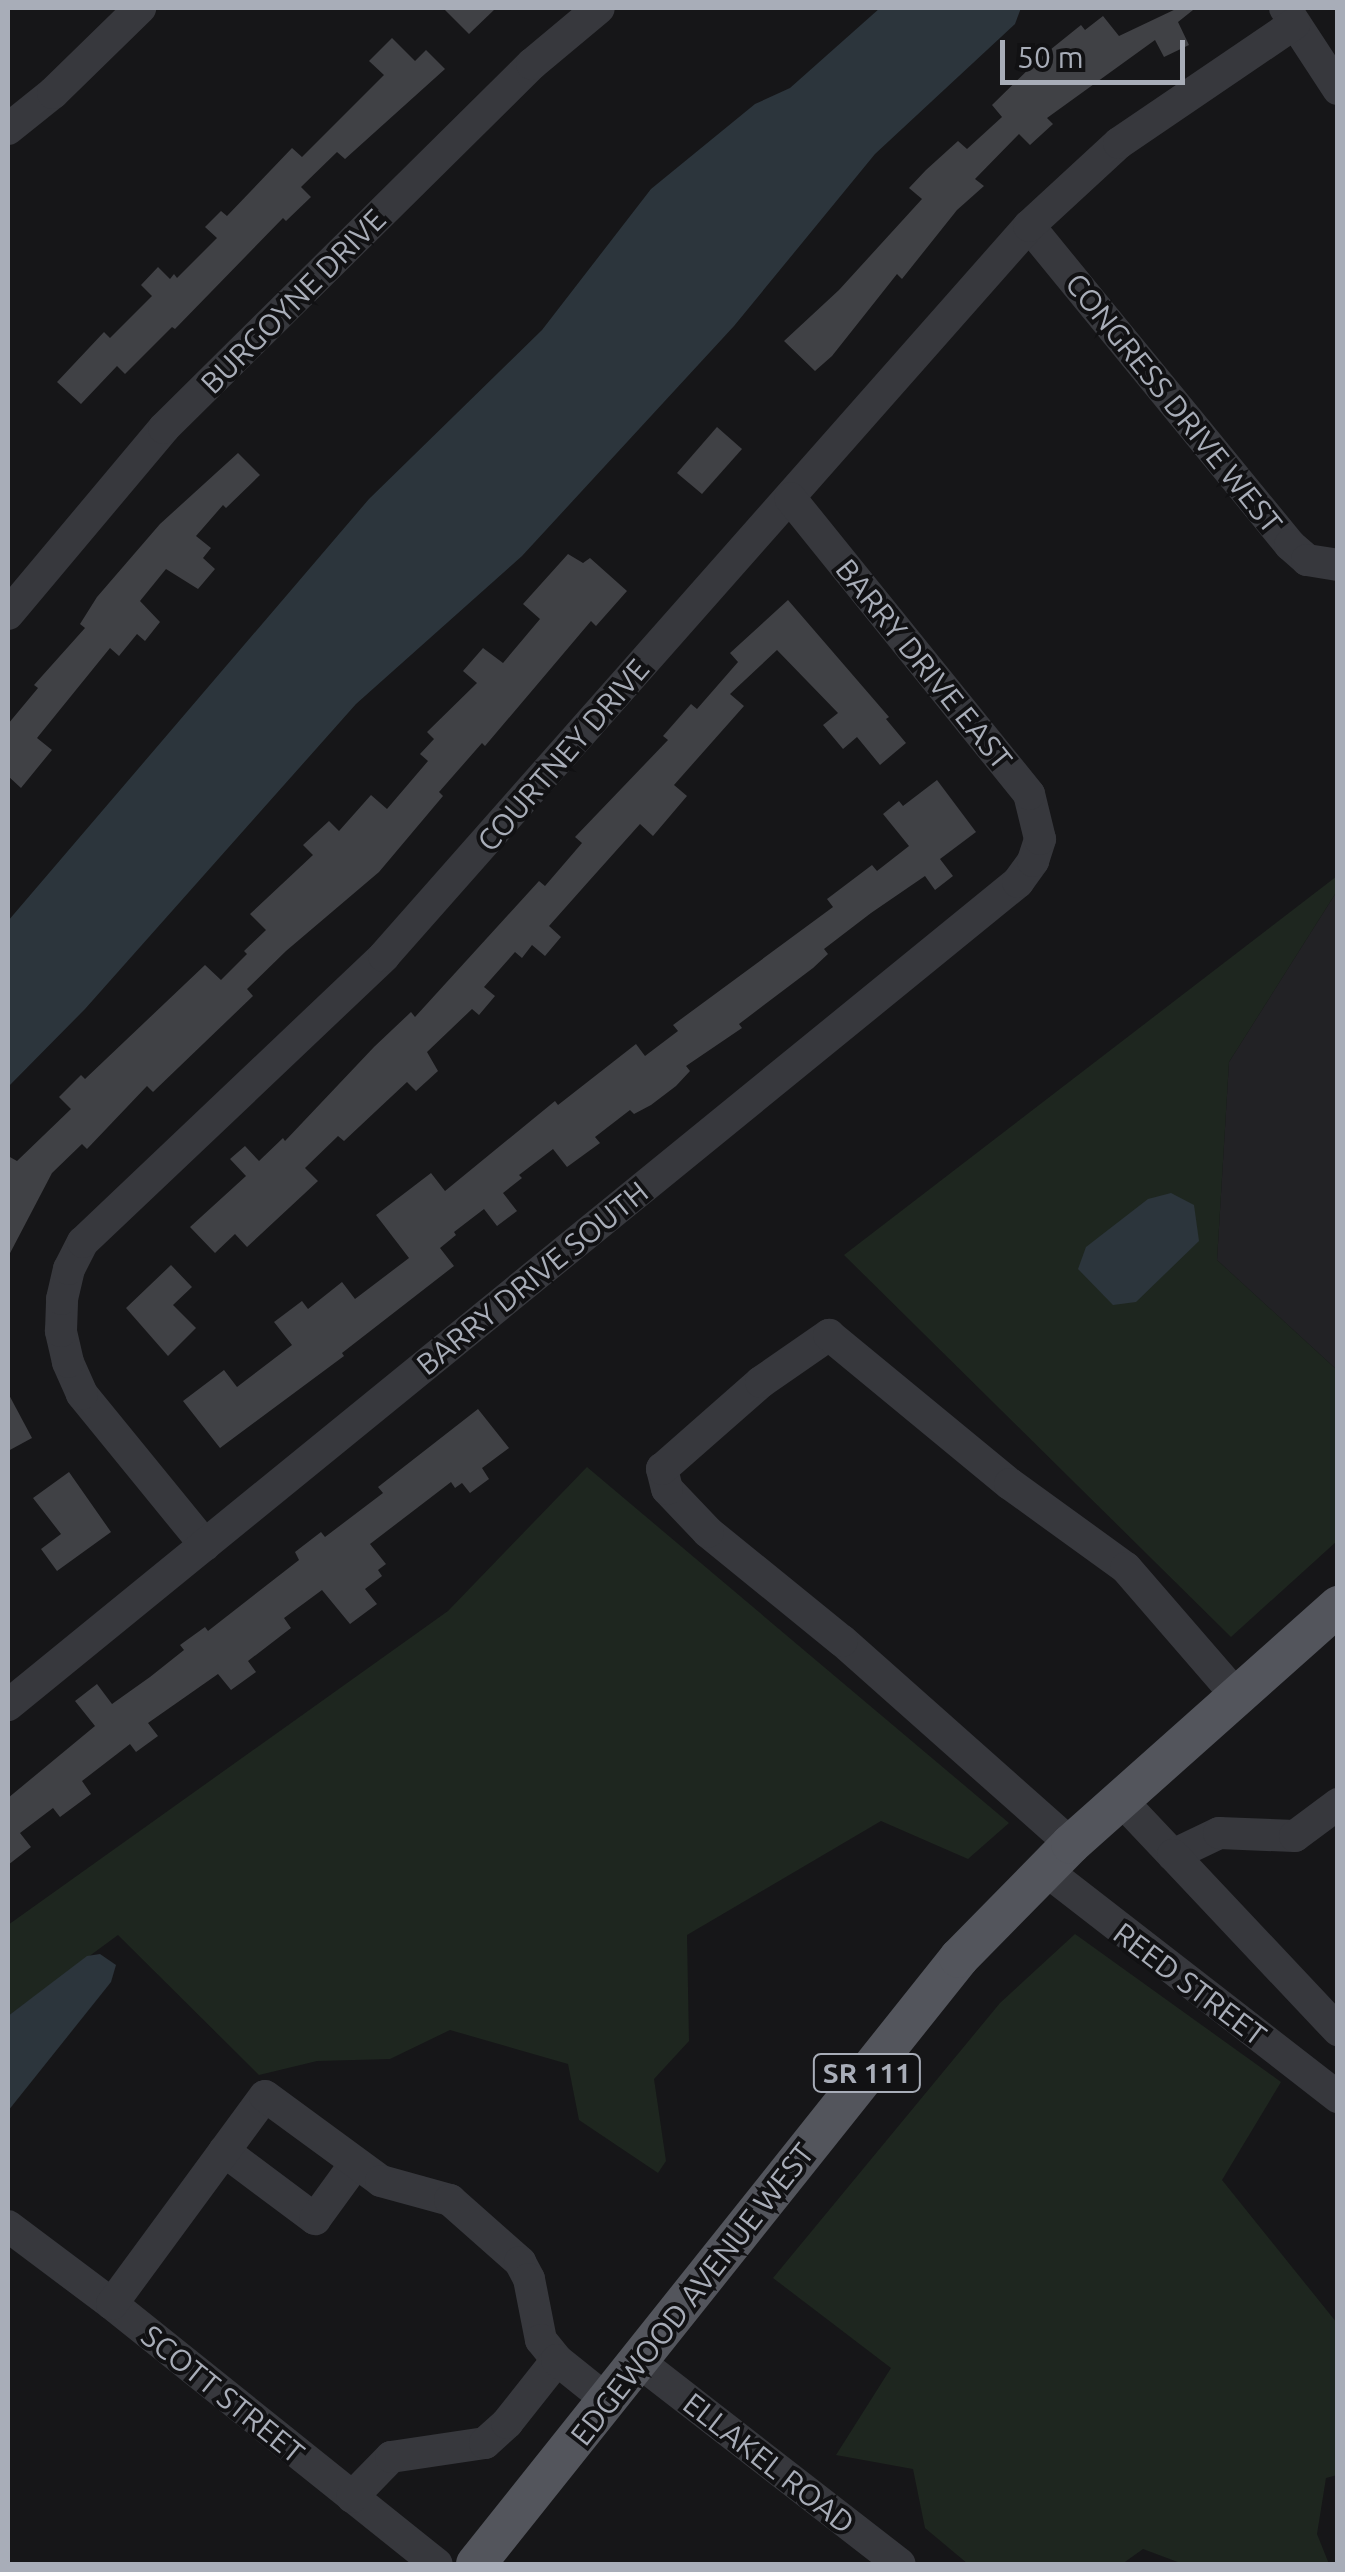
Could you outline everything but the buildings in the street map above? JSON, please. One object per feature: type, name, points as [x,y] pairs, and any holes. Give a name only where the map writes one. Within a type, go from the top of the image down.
[{"type":"main road","name":"EDGEWOOD AVENUE WEST","points":[[476,2564],[959,1958],[1057,1857],[1338,1606]]},
{"type":"street","points":[[8,130],[54,93],[140,8]]},
{"type":"street","name":"BURGOYNE DRIVE","points":[[8,614],[164,428],[532,64],[599,8]]},
{"type":"street","points":[[1289,16],[1338,89]]},
{"type":"street","name":"COURTNEY DRIVE","points":[[205,1545],[82,1394],[68,1362],[61,1330],[62,1300],[69,1269],[83,1242],[384,956],[1029,226],[1119,143],[1289,16]]},
{"type":"street","name":"CONGRESS DRIVE WEST","points":[[1029,226],[1290,546],[1307,560],[1334,565]]},
{"type":"street","name":"BARRY DRIVE EAST","points":[[790,498],[1029,794],[1040,838]]},
{"type":"street","name":"BARRY DRIVE SOUTH","points":[[8,1705],[1018,882],[1033,862],[1040,838]]},
{"type":"street","name":"REED STREET","points":[[1237,1696],[1126,1568],[1010,1484],[829,1335],[761,1382],[662,1469],[667,1488],[708,1532],[842,1641],[1057,1857],[1334,2087]]},
{"type":"street","points":[[1120,1799],[1338,2030]]},
{"type":"street","points":[[1174,1855],[1219,1833],[1294,1836],[1338,1804]]},
{"type":"street","points":[[112,2304],[265,2096],[354,2164],[397,2187],[450,2200],[520,2262],[529,2279],[541,2340],[558,2360],[607,2400]]},
{"type":"street","points":[[224,2151],[315,2219],[354,2164]]},
{"type":"street","name":"SCOTT STREET","points":[[8,2226],[112,2304],[436,2564]]},
{"type":"street","points":[[352,2497],[392,2457],[484,2443],[507,2423],[558,2360]]},
{"type":"street","name":"ELLAKEL ROAD","points":[[638,2360],[900,2564]]},
{"type":"shaded area","points":[[880,8],[1021,8],[1015,24],[875,154],[734,326],[522,556],[356,704],[85,1009],[8,1087],[8,921],[369,499],[542,330],[651,189],[755,104],[790,88]]},
{"type":"shaded area","points":[[1337,876],[1337,891],[1229,1062],[1217,1260],[1337,1370],[1337,1541],[1231,1637],[844,1255]]},
{"type":"shaded area","points":[[1337,891],[1337,1370],[1217,1260],[1229,1062]]},
{"type":"shaded area","points":[[1171,1193],[1194,1205],[1199,1241],[1136,1302],[1113,1305],[1078,1269],[1086,1247],[1148,1199]]},
{"type":"shaded area","points":[[587,1467],[1009,1823],[968,1859],[881,1821],[687,1935],[689,2041],[654,2079],[666,2161],[658,2173],[579,2120],[568,2064],[450,2030],[390,2059],[317,2061],[259,2075],[118,1935],[8,2016],[8,1925],[448,1611]]},
{"type":"shaded area","points":[[1075,1934],[1281,2082],[1222,2180],[1337,2323],[1337,2475],[1326,2478],[1317,2534],[1329,2564],[1183,2564],[1143,2549],[1122,2564],[968,2564],[925,2528],[913,2469],[836,2455],[891,2368],[773,2278],[1000,2003]]},
{"type":"shaded area","points":[[100,1954],[116,1965],[111,1982],[8,2111],[8,2016],[87,1956]]}]
